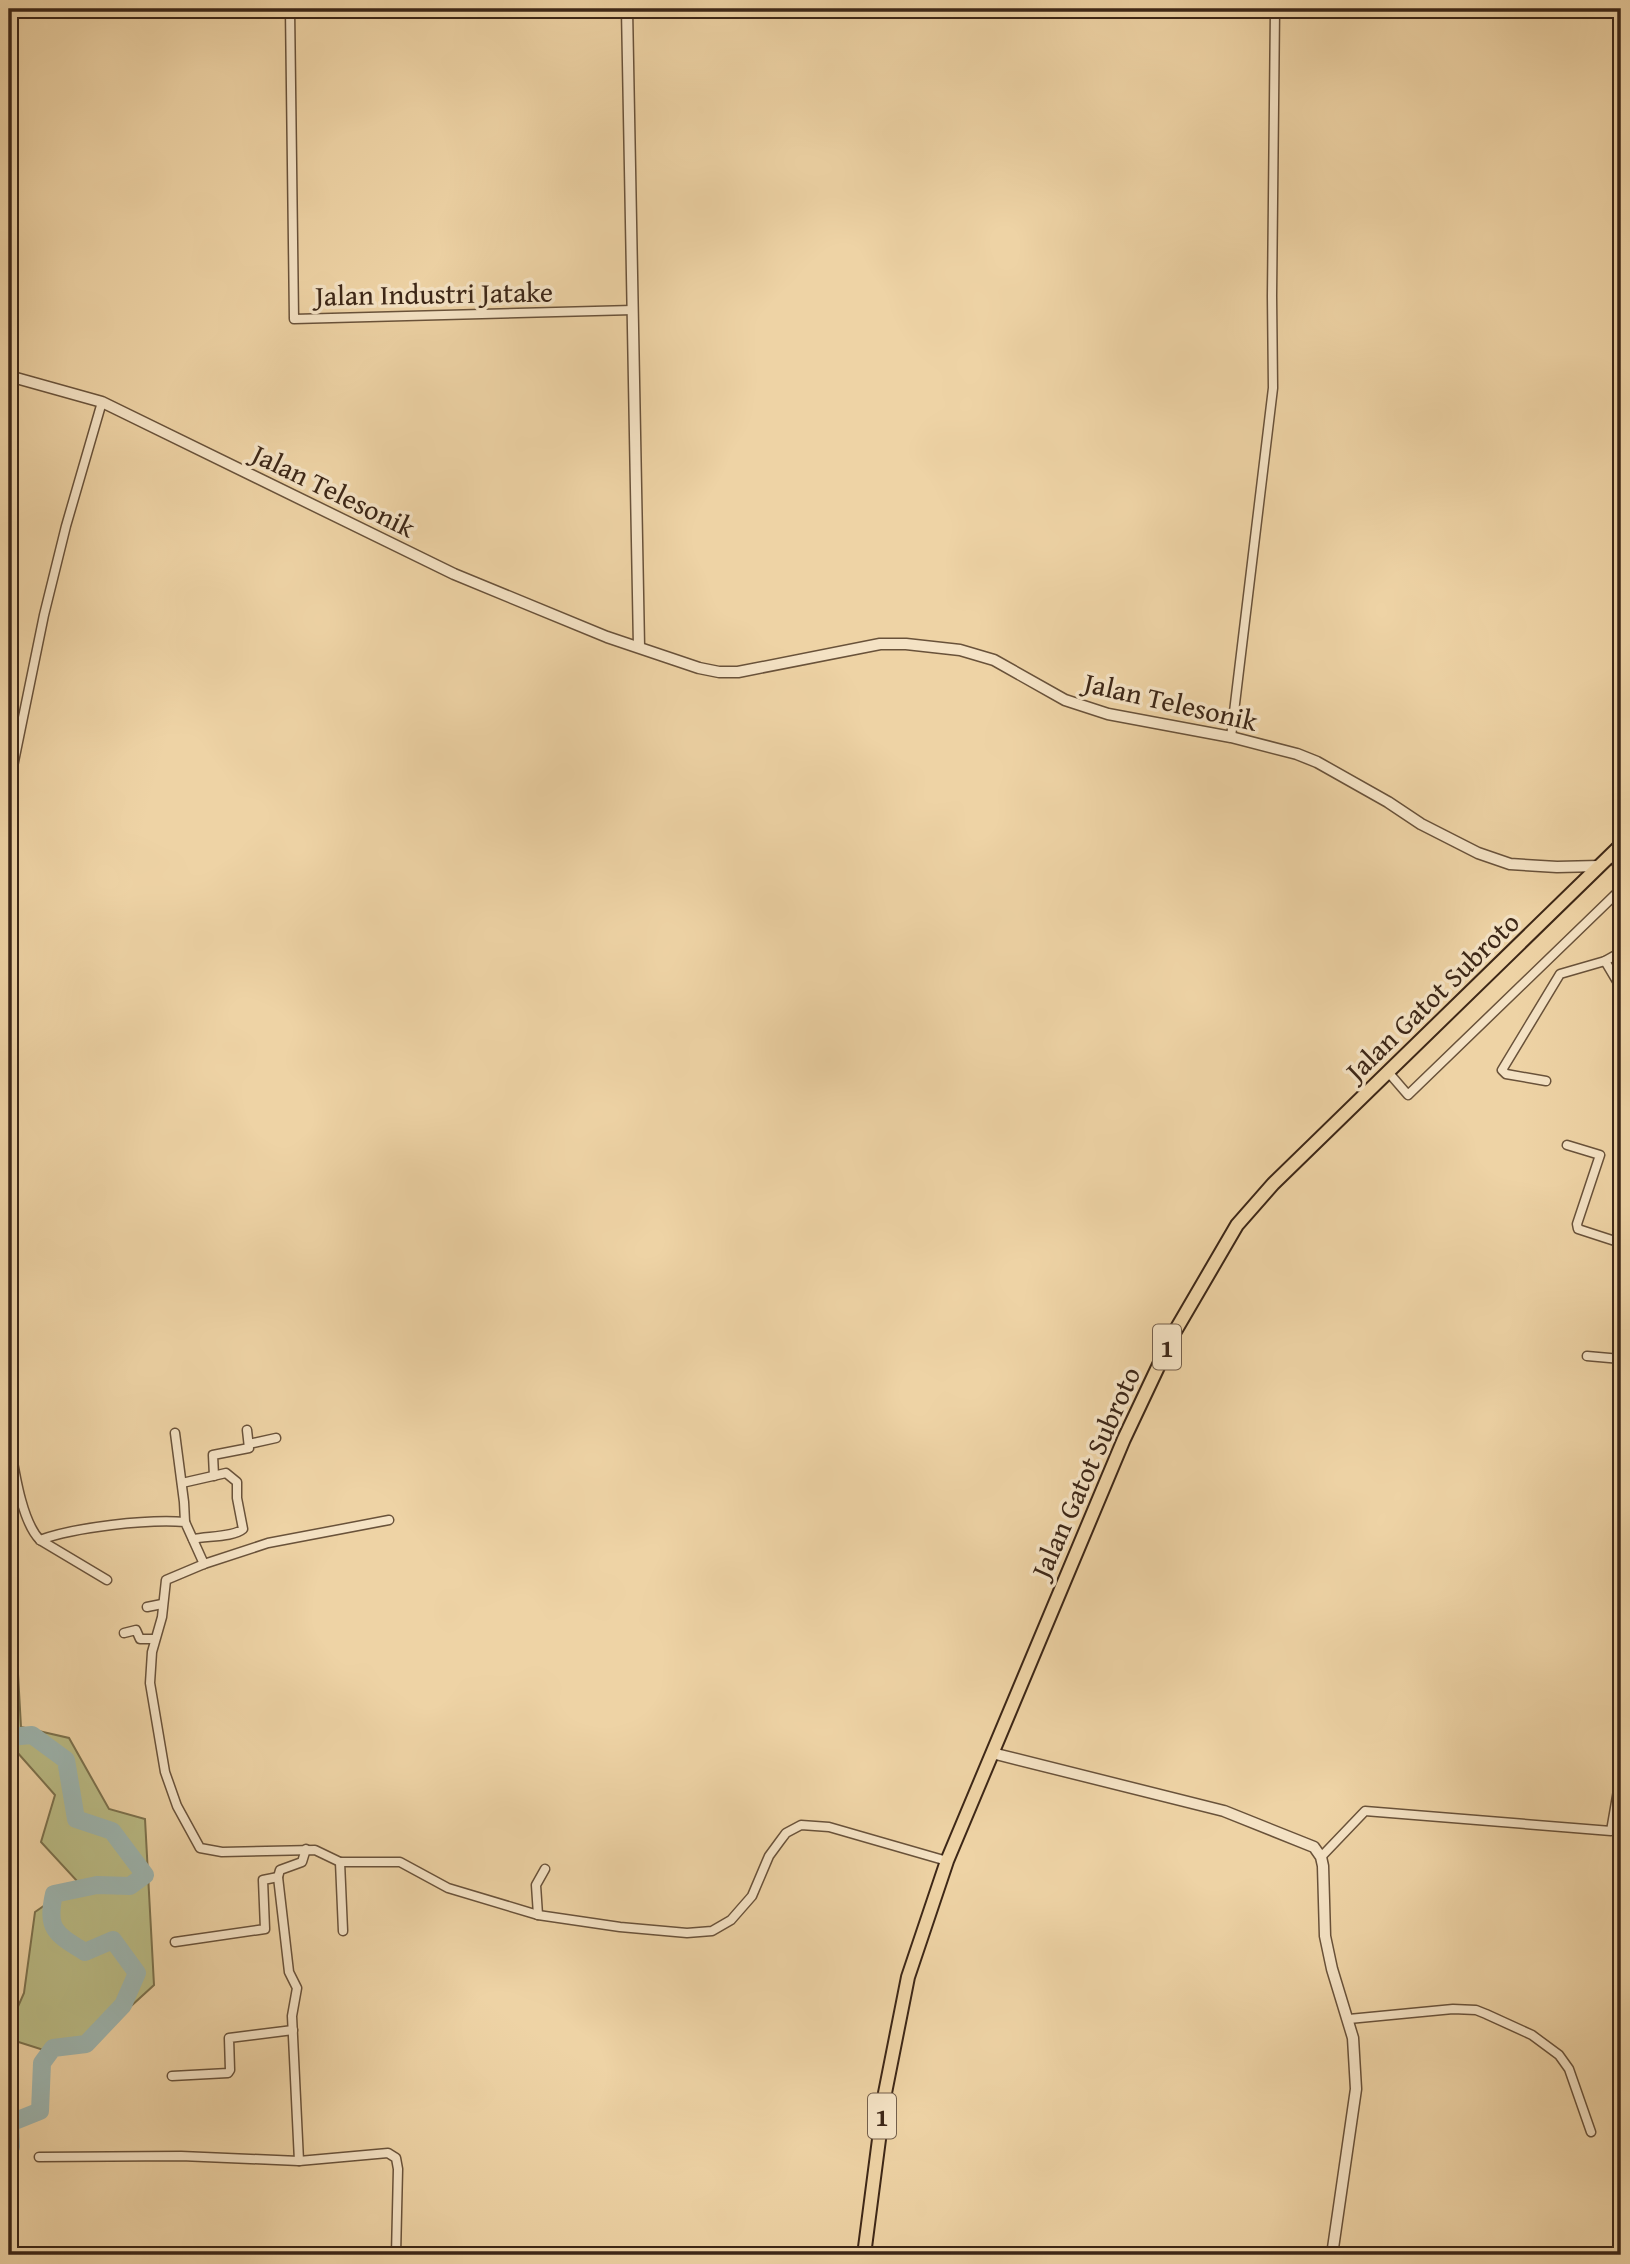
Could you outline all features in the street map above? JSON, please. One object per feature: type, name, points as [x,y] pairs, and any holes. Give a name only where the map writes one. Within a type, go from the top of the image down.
[{"type":"highway","name":"Jalan Gatot Subroto","points":[[864,2255],[885,2093],[908,1977],[947,1861],[1124,1439],[1174,1333],[1237,1225],[1273,1184],[1621,845]]},
{"type":"street","name":"Jalan Industri Jatake","points":[[290,9],[294,319],[633,310]]},
{"type":"street","points":[[627,9],[639,647]]},
{"type":"street","points":[[1231,737],[1273,388],[1275,9]]},
{"type":"street","name":"Jalan Telesonik","points":[[9,376],[102,402],[454,574],[607,637],[699,668],[738,672],[880,644],[960,650],[994,660],[1075,704],[1128,719],[1231,737],[1297,754],[1317,762],[1388,802],[1421,824],[1479,853],[1510,864],[1599,866]]},
{"type":"street","points":[[9,786],[44,615],[66,526],[102,402]]},
{"type":"street","points":[[1612,855],[1621,872]]},
{"type":"street","points":[[1389,1073],[1408,1095],[1621,889]]},
{"type":"street","points":[[1545,1081],[1506,1074],[1502,1070],[1560,974],[1605,961],[1621,952]]},
{"type":"street","points":[[1605,961],[1621,988]]},
{"type":"street","points":[[1567,1145],[1600,1155],[1577,1224],[1578,1229],[1621,1243]]},
{"type":"street","points":[[1587,1356],[1621,1359]]},
{"type":"street","points":[[214,1476],[213,1455],[248,1449],[247,1430]]},
{"type":"street","points":[[175,1433],[185,1522],[204,1564]]},
{"type":"street","points":[[249,1444],[276,1438]]},
{"type":"street","points":[[9,1439],[31,1530],[40,1540],[107,1580]]},
{"type":"street","points":[[182,1483],[226,1473],[237,1482],[237,1499],[243,1529],[239,1533],[193,1539]]},
{"type":"street","points":[[40,1540],[92,1528],[168,1520],[185,1522]]},
{"type":"street","points":[[389,1520],[268,1543],[166,1580],[162,1617],[149,1667],[150,1683],[165,1772],[177,1806],[198,1847],[222,1852],[306,1849],[320,1850],[340,1862],[400,1861],[449,1888],[538,1915],[687,1933],[712,1931],[740,1912],[752,1896],[769,1856],[779,1841],[786,1833],[801,1825],[829,1827],[947,1861]]},
{"type":"street","points":[[147,1607],[162,1604]]},
{"type":"street","points":[[124,1633],[136,1630],[140,1639],[155,1639]]},
{"type":"street","points":[[992,1753],[1224,1811],[1314,1847],[1321,1857],[1325,1937],[1332,1969],[1349,2019],[1356,2089],[1332,2255]]},
{"type":"street","points":[[1321,1857],[1365,1811],[1611,1830],[1621,1773]]},
{"type":"street","points":[[299,2161],[292,2016],[297,1988],[289,1972],[278,1877],[280,1870],[302,1862],[306,1849]]},
{"type":"street","points":[[340,1862],[343,1931]]},
{"type":"street","points":[[538,1915],[536,1885],[545,1869]]},
{"type":"street","points":[[175,1942],[265,1929],[263,1880],[278,1877]]},
{"type":"street","points":[[1349,2019],[1453,2009],[1476,2010],[1532,2035],[1559,2055],[1569,2069],[1591,2132]]},
{"type":"street","points":[[172,2077],[228,2073],[229,2038],[293,2030]]},
{"type":"street","points":[[39,2157],[181,2156],[299,2161],[388,2153],[396,2158],[398,2169],[396,2255]]},
{"type":"green space","points":[[9,1591],[15,1621],[21,1727],[69,1738],[109,1809],[145,1819],[154,1985],[82,2051],[53,2053],[9,2039],[9,2027],[24,1993],[35,1912],[78,1882],[41,1842],[55,1795],[9,1743]]},
{"type":"waterway","points":[[9,1737],[32,1735],[66,1760],[76,1819],[112,1831],[145,1875],[130,1886],[97,1885],[54,1894],[51,1916],[60,1935],[85,1952],[113,1940],[137,1973],[123,2005],[86,2044],[53,2048],[42,2063],[40,2111],[10,2123],[9,2149]]}]
